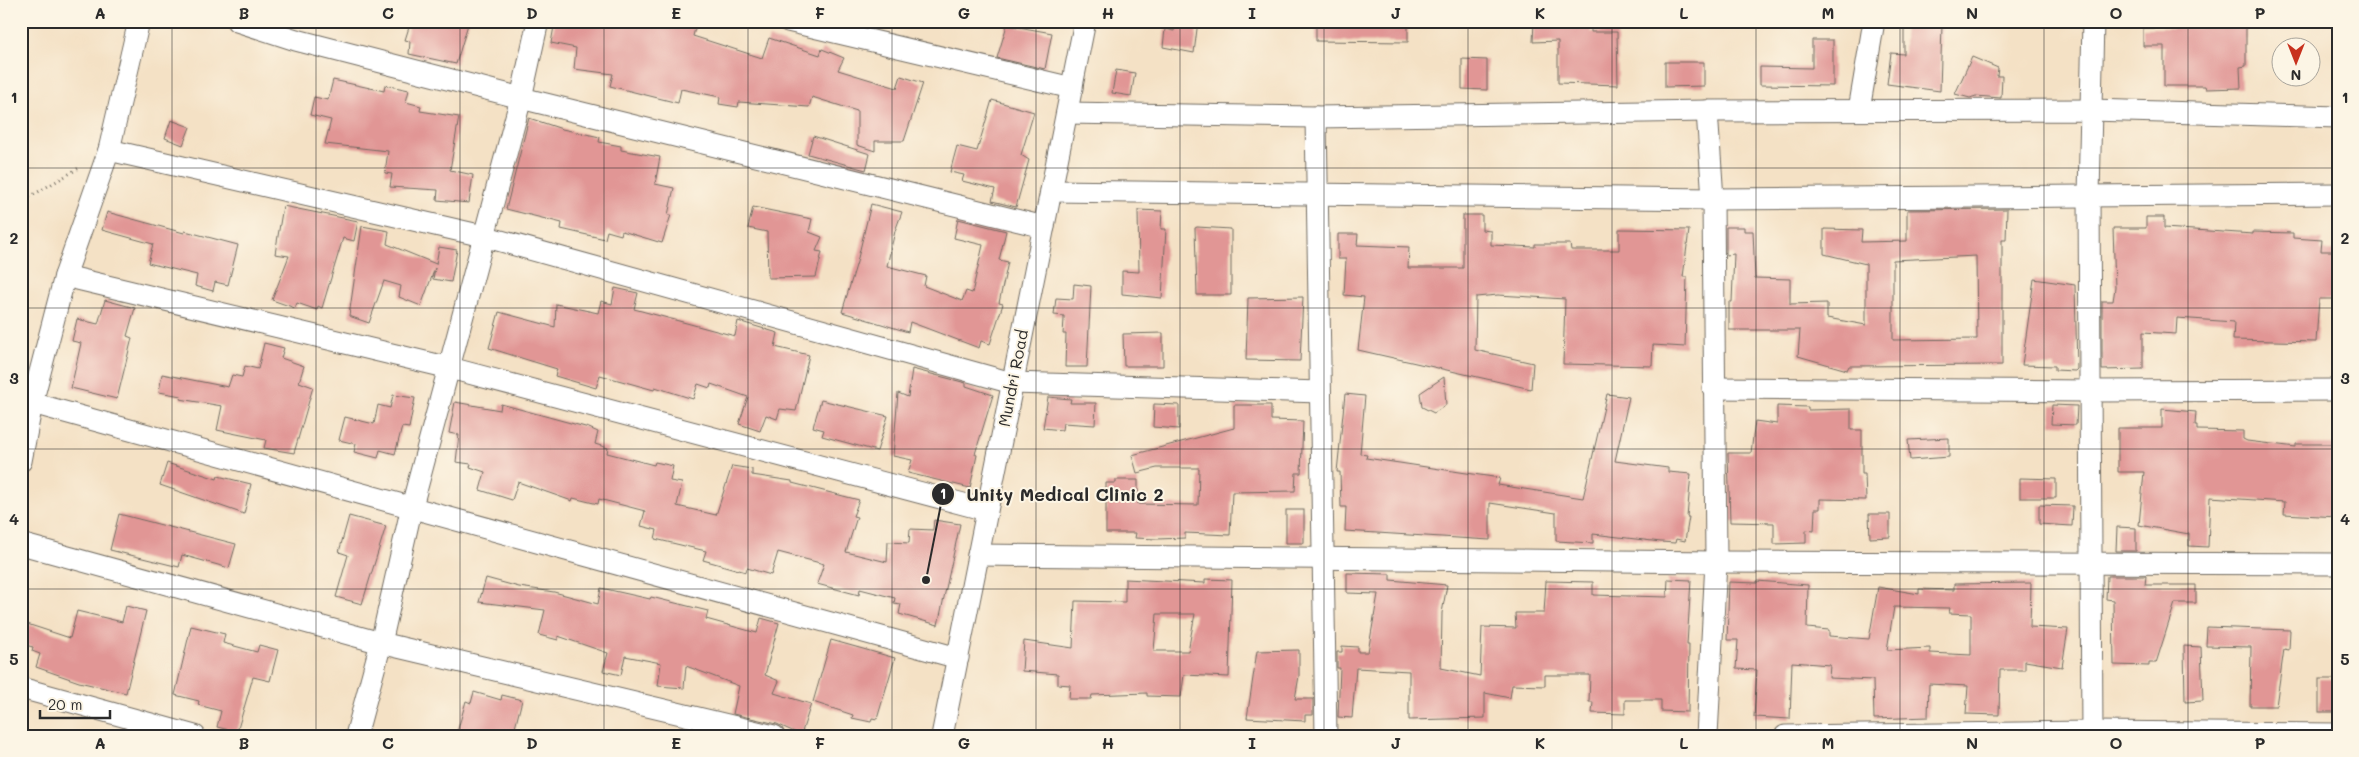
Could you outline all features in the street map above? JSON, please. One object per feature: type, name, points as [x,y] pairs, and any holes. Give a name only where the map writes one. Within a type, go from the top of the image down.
[{"type":"street","points":[[21,461],[32,403],[65,276],[109,150],[139,21]]},
{"type":"street","points":[[237,21],[296,40],[521,98],[1044,227]]},
{"type":"street","points":[[356,736],[381,643],[412,506],[521,98],[538,21]]},
{"type":"street","points":[[788,21],[1072,88]]},
{"type":"street","name":"Mundri Road","points":[[942,736],[1085,21]]},
{"type":"street","points":[[1859,110],[1874,21]]},
{"type":"street","points":[[2092,734],[2090,195],[2093,21]]},
{"type":"street","points":[[1067,113],[1316,116],[1707,111],[2092,110],[2338,117]]},
{"type":"street","points":[[1707,111],[1713,198],[1713,388],[1716,562],[1707,736]]},
{"type":"street","points":[[1316,116],[1326,736]]},
{"type":"street","points":[[109,150],[483,236],[1012,383],[1320,392]]},
{"type":"street","points":[[1051,191],[1316,192],[1713,198],[2338,194]]},
{"type":"street","points":[[65,276],[450,368],[986,510]]},
{"type":"street","points":[[1713,388],[2090,391],[2338,390]]},
{"type":"street","points":[[32,403],[412,506],[958,658]]},
{"type":"street","points":[[21,544],[381,643],[774,736]]},
{"type":"street","points":[[978,555],[1323,560],[2338,564]]},
{"type":"street","points":[[21,688],[195,736]]},
{"type":"street","points":[[1785,736],[2338,734]]},
{"type":"path","points":[[21,202],[109,150]]},
{"type":"building","points":[[411,21],[469,21],[456,64],[409,54],[410,41],[405,40]]},
{"type":"building","points":[[555,21],[587,25],[587,21],[697,21],[693,36],[762,58],[769,38],[820,55],[822,49],[844,58],[838,70],[897,88],[901,76],[923,83],[904,141],[875,141],[875,151],[857,145],[857,111],[812,97],[809,107],[739,102],[738,107],[719,104],[720,97],[681,89],[678,103],[610,86],[613,74],[574,69],[576,48],[551,43]]},
{"type":"building","points":[[1177,21],[1198,21],[1194,53],[1163,47],[1165,29],[1174,31]]},
{"type":"building","points":[[1316,21],[1408,22],[1408,42],[1316,41]]},
{"type":"building","points":[[1534,21],[1591,21],[1591,32],[1617,32],[1618,85],[1558,83],[1558,41],[1533,42]]},
{"type":"building","points":[[1904,21],[1930,21],[1930,24],[1942,24],[1940,91],[1887,84],[1891,53],[1904,54]]},
{"type":"building","points":[[2200,23],[2246,25],[2246,66],[2240,67],[2241,88],[2206,89],[2205,86],[2164,86],[2164,46],[2143,46],[2143,28],[2200,28]]},
{"type":"building","points":[[1007,25],[1052,33],[1045,69],[997,58]]},
{"type":"building","points":[[1812,40],[1833,40],[1833,86],[1760,85],[1760,67],[1812,68]]},
{"type":"building","points":[[1972,57],[1998,68],[1997,76],[2002,76],[2001,98],[1976,96],[1970,98],[1955,94]]},
{"type":"building","points":[[1462,59],[1487,60],[1487,90],[1462,89]]},
{"type":"building","points":[[1665,62],[1704,62],[1704,86],[1665,87]]},
{"type":"building","points":[[1116,70],[1135,73],[1131,96],[1112,93]]},
{"type":"building","points":[[333,80],[384,91],[385,85],[409,90],[406,102],[421,106],[420,111],[459,117],[450,170],[473,175],[469,203],[437,200],[438,190],[390,187],[392,174],[385,173],[388,151],[325,144],[331,120],[310,115],[314,97],[328,100]]},
{"type":"building","points":[[992,100],[1034,112],[1021,155],[1029,160],[1016,207],[992,201],[995,189],[962,181],[964,175],[950,172],[957,146],[977,151]]},
{"type":"building","points":[[529,118],[562,129],[600,137],[599,142],[621,146],[621,150],[660,157],[655,184],[674,188],[668,215],[671,215],[662,243],[622,231],[621,235],[607,231],[605,239],[561,229],[562,223],[506,209]]},
{"type":"building","points":[[171,120],[190,127],[183,145],[165,138]]},
{"type":"building","points":[[813,136],[870,154],[866,170],[808,154]]},
{"type":"building","points":[[871,204],[902,212],[895,231],[887,266],[926,276],[924,286],[962,301],[966,291],[972,293],[983,245],[954,238],[958,219],[1006,231],[999,260],[1008,262],[999,303],[1003,304],[990,344],[981,341],[979,348],[910,322],[908,332],[842,312],[857,262]]},
{"type":"building","points":[[283,206],[358,221],[354,241],[343,238],[322,308],[318,306],[317,310],[297,303],[295,308],[272,300],[289,256],[275,254]]},
{"type":"building","points":[[753,207],[812,219],[809,232],[822,237],[816,251],[822,252],[816,277],[768,278],[767,232],[748,228]]},
{"type":"building","points":[[2007,209],[2006,240],[2002,240],[2002,365],[1849,366],[1847,370],[1798,356],[1800,330],[1729,330],[1729,302],[1732,302],[1734,254],[1726,255],[1726,227],[1744,227],[1744,231],[1753,231],[1755,278],[1790,279],[1790,304],[1827,303],[1827,318],[1866,325],[1866,264],[1824,254],[1824,229],[1862,230],[1861,242],[1907,241],[1907,210]],"holes":[[[1976,256],[1977,339],[1893,340],[1893,260]]]},
{"type":"building","points":[[1138,210],[1162,211],[1161,229],[1166,229],[1162,298],[1122,294],[1122,271],[1139,272]]},
{"type":"building","points":[[107,212],[184,233],[185,231],[238,245],[228,285],[215,282],[213,291],[195,286],[197,275],[148,263],[153,244],[102,230]]},
{"type":"building","points":[[1463,215],[1482,215],[1482,230],[1491,231],[1491,245],[1535,247],[1535,244],[1570,244],[1571,250],[1619,250],[1619,229],[1689,230],[1683,277],[1687,277],[1685,347],[1653,345],[1652,366],[1563,364],[1565,299],[1498,295],[1476,297],[1475,350],[1533,363],[1531,389],[1358,350],[1364,297],[1344,295],[1346,259],[1338,259],[1338,234],[1358,234],[1357,245],[1409,247],[1408,268],[1463,268]]},
{"type":"building","points":[[2146,217],[2164,217],[2164,228],[2253,234],[2253,232],[2293,233],[2293,238],[2322,240],[2321,251],[2338,251],[2338,299],[2319,299],[2316,342],[2233,340],[2234,322],[2177,318],[2176,334],[2143,332],[2143,369],[2102,370],[2102,301],[2113,301],[2115,288],[2113,228],[2146,228]]},
{"type":"building","points":[[362,226],[389,231],[387,244],[436,264],[439,247],[457,250],[451,282],[433,279],[435,268],[421,306],[399,297],[401,286],[384,281],[369,323],[349,316]]},
{"type":"building","points":[[1195,228],[1231,229],[1231,295],[1197,295]]},
{"type":"building","points":[[2034,279],[2075,285],[2077,369],[2075,371],[2055,370],[2055,366],[2022,365]]},
{"type":"building","points":[[1074,284],[1091,286],[1087,367],[1065,367],[1066,334],[1063,334],[1064,316],[1054,315],[1056,298],[1073,299]]},
{"type":"building","points":[[615,288],[638,293],[634,309],[735,336],[738,321],[778,333],[775,347],[809,355],[796,411],[780,409],[777,419],[766,415],[760,431],[739,424],[748,397],[711,384],[710,388],[698,384],[693,399],[655,387],[654,390],[600,375],[596,388],[555,376],[557,369],[489,348],[499,312],[555,327],[556,304],[598,313],[601,301],[612,304]]},
{"type":"building","points":[[1303,297],[1300,361],[1246,360],[1248,298]]},
{"type":"building","points":[[105,300],[135,308],[127,336],[132,338],[117,399],[71,388],[81,343],[72,341],[77,319],[98,324]]},
{"type":"building","points":[[1163,333],[1163,366],[1124,366],[1123,334]]},
{"type":"building","points":[[264,343],[284,348],[281,358],[304,366],[299,382],[313,387],[294,453],[264,448],[266,440],[217,430],[222,406],[180,399],[181,396],[159,392],[162,374],[228,387],[232,375],[242,377],[245,366],[258,369]]},
{"type":"building","points":[[912,369],[966,383],[966,386],[993,395],[975,454],[977,455],[970,488],[908,473],[912,460],[893,456],[898,393],[908,397]]},
{"type":"building","points":[[1444,377],[1446,405],[1434,413],[1422,407],[1420,393]]},
{"type":"building","points":[[1345,394],[1365,396],[1360,454],[1367,455],[1366,458],[1500,478],[1498,485],[1583,498],[1607,394],[1629,397],[1615,461],[1668,468],[1668,472],[1691,474],[1687,517],[1689,517],[1685,541],[1676,539],[1675,543],[1661,542],[1593,534],[1593,543],[1556,541],[1556,513],[1490,503],[1490,540],[1345,531],[1346,507],[1341,507],[1340,472],[1337,472]]},
{"type":"building","points":[[393,395],[415,398],[409,428],[402,427],[395,454],[380,450],[378,458],[354,452],[356,444],[339,440],[345,417],[374,424],[378,405],[390,408]]},
{"type":"building","points":[[1048,397],[1071,399],[1070,403],[1096,403],[1095,425],[1063,423],[1062,430],[1043,428]]},
{"type":"building","points":[[821,400],[888,416],[877,451],[822,436],[824,430],[813,427]]},
{"type":"building","points":[[455,402],[500,410],[501,404],[589,428],[598,432],[595,444],[608,448],[607,453],[654,465],[655,462],[673,466],[670,481],[682,483],[677,506],[716,515],[732,466],[752,469],[752,475],[792,481],[792,483],[859,500],[853,516],[857,517],[846,552],[887,562],[888,542],[909,543],[910,529],[933,530],[934,520],[960,524],[938,625],[899,614],[901,604],[894,603],[895,598],[860,589],[859,595],[817,584],[824,564],[778,552],[771,575],[747,568],[746,572],[703,560],[706,551],[655,539],[657,530],[641,526],[645,511],[599,499],[598,504],[573,498],[572,501],[518,482],[512,500],[480,490],[485,472],[470,467],[471,464],[456,462],[459,435],[449,433]]},
{"type":"building","points":[[1154,404],[1179,405],[1179,429],[1153,427]]},
{"type":"building","points":[[1234,405],[1271,405],[1271,420],[1303,421],[1301,473],[1296,473],[1295,491],[1232,492],[1230,535],[1185,533],[1185,538],[1157,539],[1135,538],[1136,533],[1106,533],[1106,483],[1116,483],[1116,480],[1138,480],[1138,504],[1198,505],[1199,468],[1157,468],[1137,473],[1132,455],[1234,428]]},
{"type":"building","points":[[2052,405],[2077,406],[2076,425],[2051,424]]},
{"type":"building","points":[[1777,406],[1808,407],[1808,410],[1851,409],[1851,430],[1862,430],[1862,474],[1865,474],[1866,500],[1820,499],[1820,509],[1815,509],[1814,531],[1806,530],[1806,543],[1774,544],[1774,523],[1730,522],[1728,453],[1751,453],[1755,421],[1777,424]]},
{"type":"building","points":[[2162,409],[2196,412],[2195,425],[2197,425],[2197,430],[2243,431],[2243,439],[2247,441],[2296,447],[2296,444],[2338,444],[2338,517],[2284,514],[2285,502],[2210,497],[2208,547],[2189,546],[2189,534],[2139,525],[2144,472],[2118,472],[2118,428],[2162,428]]},
{"type":"building","points":[[1949,438],[1949,457],[1910,460],[1908,440]]},
{"type":"building","points":[[167,463],[217,479],[218,476],[251,484],[244,514],[160,485]]},
{"type":"building","points":[[2020,478],[2056,479],[2056,498],[2020,498]]},
{"type":"building","points":[[2039,505],[2073,506],[2072,526],[2039,524]]},
{"type":"building","points":[[1286,510],[1304,510],[1304,543],[1286,543]]},
{"type":"building","points":[[119,514],[236,544],[229,568],[182,555],[179,567],[110,550]]},
{"type":"building","points":[[1869,514],[1890,514],[1890,537],[1870,538]]},
{"type":"building","points":[[349,516],[386,526],[362,604],[336,597],[348,555],[339,552]]},
{"type":"building","points":[[2117,527],[2136,528],[2136,551],[2116,551]]},
{"type":"building","points":[[1347,573],[1390,574],[1390,580],[1447,585],[1442,613],[1441,668],[1480,676],[1482,627],[1516,628],[1515,613],[1544,613],[1546,581],[1593,582],[1593,595],[1667,597],[1668,579],[1691,580],[1687,645],[1689,645],[1688,712],[1661,711],[1661,700],[1625,700],[1625,714],[1592,713],[1593,702],[1589,702],[1590,675],[1545,675],[1545,686],[1512,685],[1510,698],[1485,693],[1485,718],[1409,720],[1409,671],[1356,668],[1352,718],[1338,717],[1340,668],[1337,668],[1337,652],[1342,652],[1342,646],[1358,647],[1358,652],[1368,652],[1378,594],[1347,593]]},
{"type":"building","points":[[2107,576],[2146,576],[2145,585],[2196,585],[2196,603],[2175,603],[2156,663],[2149,663],[2149,666],[2114,665],[2113,600],[2106,599]]},
{"type":"building","points":[[486,578],[519,587],[554,592],[598,604],[601,588],[650,599],[651,597],[708,611],[706,619],[757,633],[761,618],[779,623],[765,675],[779,681],[774,693],[811,704],[801,735],[777,724],[733,714],[739,686],[686,666],[684,688],[658,686],[661,663],[625,656],[621,675],[603,671],[608,653],[558,636],[558,640],[539,635],[545,610],[479,602]]},
{"type":"building","points":[[1125,579],[1205,583],[1205,579],[1232,580],[1229,677],[1184,675],[1181,697],[1147,696],[1147,693],[1092,695],[1091,699],[1069,699],[1070,685],[1058,684],[1058,674],[1022,671],[1024,641],[1073,648],[1075,601],[1125,602]],"holes":[[[1157,614],[1195,614],[1188,651],[1154,651]]]},
{"type":"building","points":[[1757,581],[1808,585],[1807,628],[1829,630],[1829,636],[1869,639],[1878,587],[1919,594],[1919,589],[1954,590],[1954,584],[2031,583],[2030,627],[2068,629],[2062,667],[2025,661],[2025,670],[2000,670],[1999,715],[1966,714],[1968,686],[1929,684],[1928,717],[1874,719],[1873,680],[1829,678],[1830,665],[1792,662],[1790,719],[1754,717],[1757,670],[1736,669],[1738,640],[1727,640],[1729,582],[1757,583]],"holes":[[[1894,607],[1950,608],[1949,613],[1971,614],[1971,655],[1930,653],[1930,648],[1887,650]]]},
{"type":"building","points":[[126,606],[146,611],[126,693],[79,682],[36,667],[40,654],[32,651],[33,647],[21,644],[21,622],[70,638],[77,611],[122,622]]},
{"type":"building","points":[[191,626],[225,634],[223,643],[257,652],[259,645],[278,650],[270,681],[253,677],[237,732],[217,727],[221,711],[198,705],[199,701],[175,695]]},
{"type":"building","points":[[2207,627],[2290,630],[2289,650],[2284,649],[2276,706],[2250,706],[2251,647],[2206,646]]},
{"type":"building","points":[[831,640],[895,658],[877,719],[872,718],[871,722],[852,718],[853,715],[813,702]]},
{"type":"building","points":[[2184,646],[2201,647],[2203,701],[2185,702]]},
{"type":"building","points":[[1299,650],[1299,676],[1295,699],[1313,699],[1313,715],[1305,715],[1305,721],[1247,718],[1257,651]]},
{"type":"building","points":[[2319,679],[2337,679],[2337,712],[2319,712]]},
{"type":"building","points":[[474,692],[501,700],[502,695],[522,700],[513,736],[456,736],[466,701],[471,703]]},
{"type":"place","name":"Unity Medical Clinic 2","points":[[926,580]]}]
